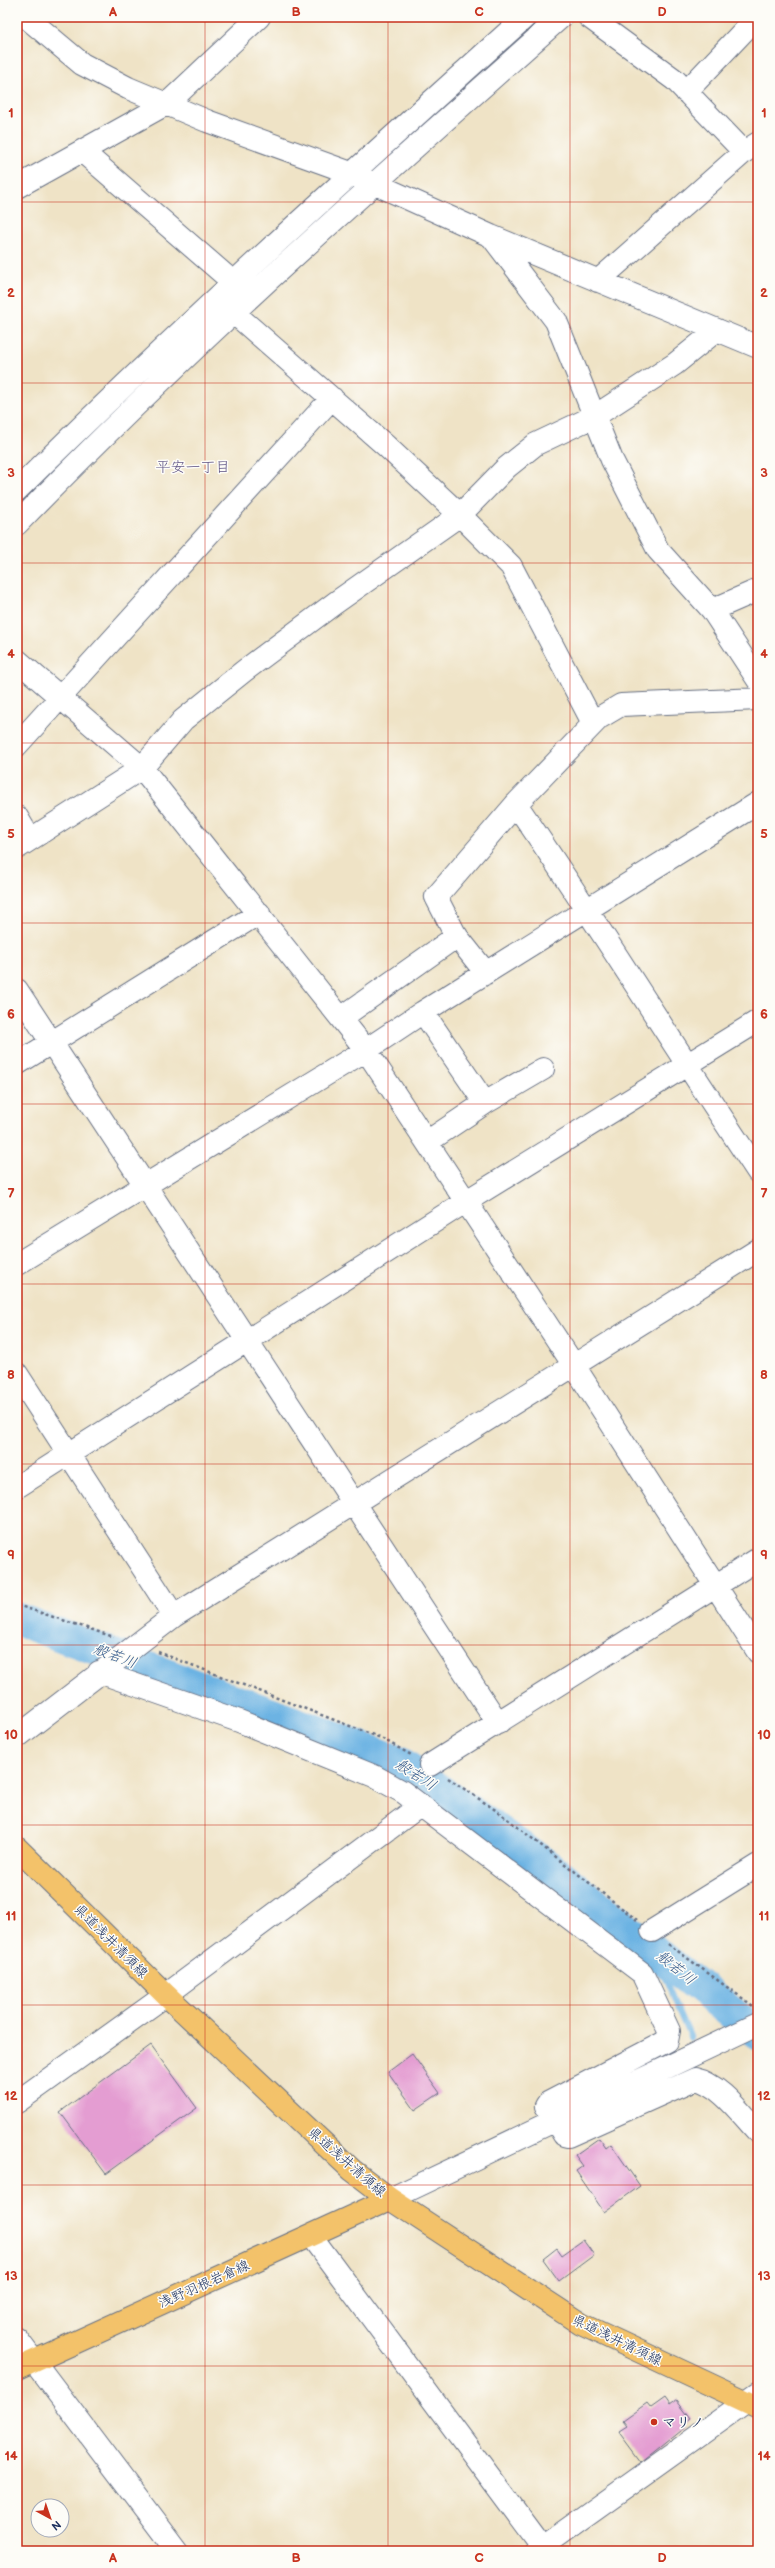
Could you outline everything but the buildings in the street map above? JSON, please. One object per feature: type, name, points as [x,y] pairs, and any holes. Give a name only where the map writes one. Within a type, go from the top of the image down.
[{"type":"main road","name":"県道浅井清須線","points":[[17,1848],[166,1995],[352,2170],[390,2199],[581,2324],[754,2400]]},
{"type":"main road","name":"浅野羽根岩倉線","points":[[25,2365],[312,2236],[390,2199]]},
{"type":"street","points":[[26,17],[82,64],[128,88],[168,103],[208,121],[351,173],[492,236],[757,346]]},
{"type":"street","points":[[17,187],[83,152],[168,103],[259,17]]},
{"type":"street","points":[[17,490],[110,398],[351,173],[525,17]]},
{"type":"street","points":[[17,524],[115,425],[234,313],[374,184],[560,17]]},
{"type":"street","points":[[589,17],[674,80],[751,147],[598,281]]},
{"type":"street","points":[[686,92],[758,17]]},
{"type":"street","points":[[83,152],[234,283]]},
{"type":"street","points":[[492,236],[556,321],[612,460],[658,550],[712,610],[758,680]]},
{"type":"street","points":[[234,313],[332,398],[460,515],[511,566],[593,723]]},
{"type":"street","points":[[17,818],[24,843],[142,768],[183,720],[244,671],[460,515],[506,468],[536,444],[595,416],[675,364],[717,330]]},
{"type":"street","points":[[17,745],[62,698],[332,398]]},
{"type":"street","points":[[712,610],[758,590]]},
{"type":"street","points":[[17,660],[142,768],[259,913],[366,1050],[573,1364],[758,1652]]},
{"type":"street","points":[[486,973],[457,936],[436,898],[516,804],[593,723],[621,705],[758,698]]},
{"type":"street","points":[[17,1264],[366,1050],[423,1012],[758,803]]},
{"type":"street","points":[[516,804],[588,909],[686,1065],[758,1172]]},
{"type":"street","points":[[17,1064],[259,913]]},
{"type":"street","points":[[341,1018],[457,936]]},
{"type":"street","points":[[17,990],[498,1722]]},
{"type":"street","points":[[423,1012],[485,1103]]},
{"type":"street","points":[[17,1487],[465,1202],[758,1021]]},
{"type":"street","points":[[427,1142],[485,1103],[543,1069]]},
{"type":"street","points":[[17,1736],[174,1616],[573,1364],[758,1250]]},
{"type":"street","points":[[17,1374],[174,1616]]},
{"type":"street","points":[[430,1765],[758,1559]]},
{"type":"street","points":[[99,1672],[239,1721],[374,1776],[403,1792],[642,1973],[669,2031],[667,2041],[548,2103],[546,2106],[564,2135],[568,2136],[695,2079],[704,2081],[716,2089],[758,2132]]},
{"type":"street","points":[[17,2102],[166,1995],[421,1805]]},
{"type":"street","points":[[652,1931],[758,1865]]},
{"type":"street","points":[[390,2199],[758,2024]]},
{"type":"street","points":[[312,2236],[542,2550],[754,2400]]},
{"type":"street","points":[[17,2339],[25,2365],[177,2551]]},
{"type":"waterway","name":"般若川","points":[[17,1619],[399,1762],[549,1867],[758,2034]]},
{"type":"waterway","points":[[654,1953],[690,2038]]},
{"type":"place","name":"マリノ","points":[[654,2422]]},
{"type":"district","name":"平安一丁目","points":[[193,467]]}]
